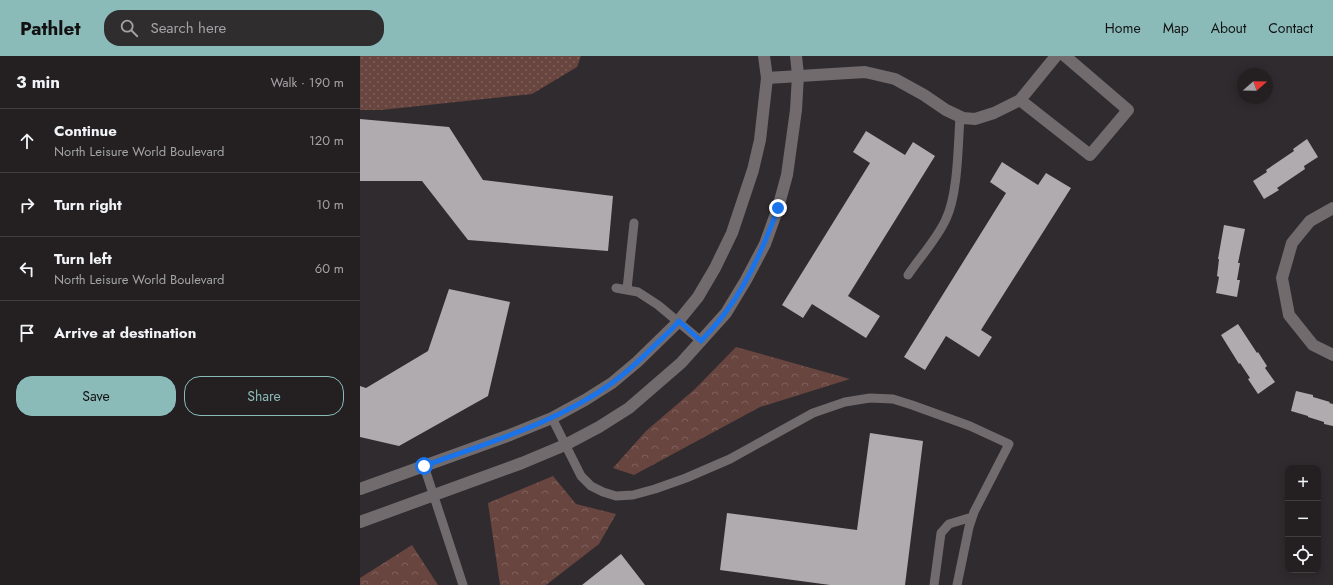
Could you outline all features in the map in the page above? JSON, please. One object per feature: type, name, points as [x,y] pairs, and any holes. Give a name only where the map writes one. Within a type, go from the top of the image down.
[{"type":"street","points":[[360,489],[510,436],[552,418],[586,400],[612,383],[637,362],[679,321],[698,297],[715,268],[732,233],[753,170],[760,140],[767,78],[764,56]]},
{"type":"street","points":[[360,522],[566,445],[629,408],[681,363],[726,313],[765,244],[778,208],[787,175],[796,110],[798,75],[796,56]]},
{"type":"street","points":[[767,78],[865,72],[895,79],[960,117],[974,118],[994,113],[1020,100],[1056,56]]},
{"type":"street","points":[[1020,100],[1090,155],[1128,110],[1065,56]]},
{"type":"street","points":[[1333,208],[1310,221],[1292,243],[1282,278],[1289,315],[1313,344],[1333,355]]},
{"type":"lane","points":[[908,274],[939,232],[946,219],[954,188],[960,117]]},
{"type":"lane","points":[[627,289],[634,223]]},
{"type":"lane","points":[[616,288],[638,292],[658,304],[701,341]]},
{"type":"lane","points":[[552,418],[581,476],[591,486],[616,496],[633,495],[686,478],[730,459],[813,413],[845,402],[870,398],[893,399],[970,426],[1010,444],[972,517],[967,533],[958,585]]},
{"type":"lane","points":[[424,466],[463,585]]},
{"type":"lane","points":[[934,585],[941,533],[949,524],[972,517]]},
{"type":"green space","points":[[360,56],[581,56],[577,67],[532,94],[381,110],[360,110]]},
{"type":"green space","points":[[736,347],[850,379],[760,407],[634,475],[613,468],[646,431],[695,389]]},
{"type":"green space","points":[[553,476],[576,504],[616,514],[599,544],[546,585],[500,585],[488,503]]},
{"type":"green space","points":[[412,545],[438,585],[360,585],[360,578]]},
{"type":"building","points":[[360,119],[449,127],[483,180],[613,196],[608,251],[468,240],[422,181],[360,181]]},
{"type":"building","points":[[866,131],[905,155],[913,142],[935,156],[848,296],[880,316],[866,338],[812,304],[803,318],[782,305],[870,163],[853,152]]},
{"type":"building","points":[[1307,139],[1318,157],[1304,166],[1305,169],[1277,188],[1279,190],[1264,199],[1253,181],[1267,172],[1266,170],[1294,151],[1293,149]]},
{"type":"building","points":[[1002,162],[1038,185],[1046,173],[1071,188],[981,330],[992,337],[979,357],[946,336],[925,370],[904,357],[1006,193],[990,182]]},
{"type":"building","points":[[1224,225],[1245,229],[1238,263],[1240,263],[1237,280],[1240,280],[1237,297],[1216,293],[1219,277],[1217,276],[1218,259]]},
{"type":"building","points":[[449,289],[510,302],[488,396],[399,446],[360,437],[360,386],[366,388],[428,351]]},
{"type":"building","points":[[1238,324],[1267,366],[1265,368],[1275,382],[1258,394],[1248,379],[1250,378],[1240,363],[1239,364],[1221,335]]},
{"type":"building","points":[[1296,391],[1313,395],[1313,397],[1333,404],[1333,426],[1291,411]]},
{"type":"building","points":[[870,433],[923,441],[905,585],[830,585],[720,570],[727,513],[857,530]]},
{"type":"building","points":[[621,554],[645,585],[582,585]]},
{"type":"route","points":[[424,466],[510,436],[552,418],[586,400],[612,383],[637,362],[679,321],[701,341],[726,313],[746,280],[765,244],[778,208]]}]
